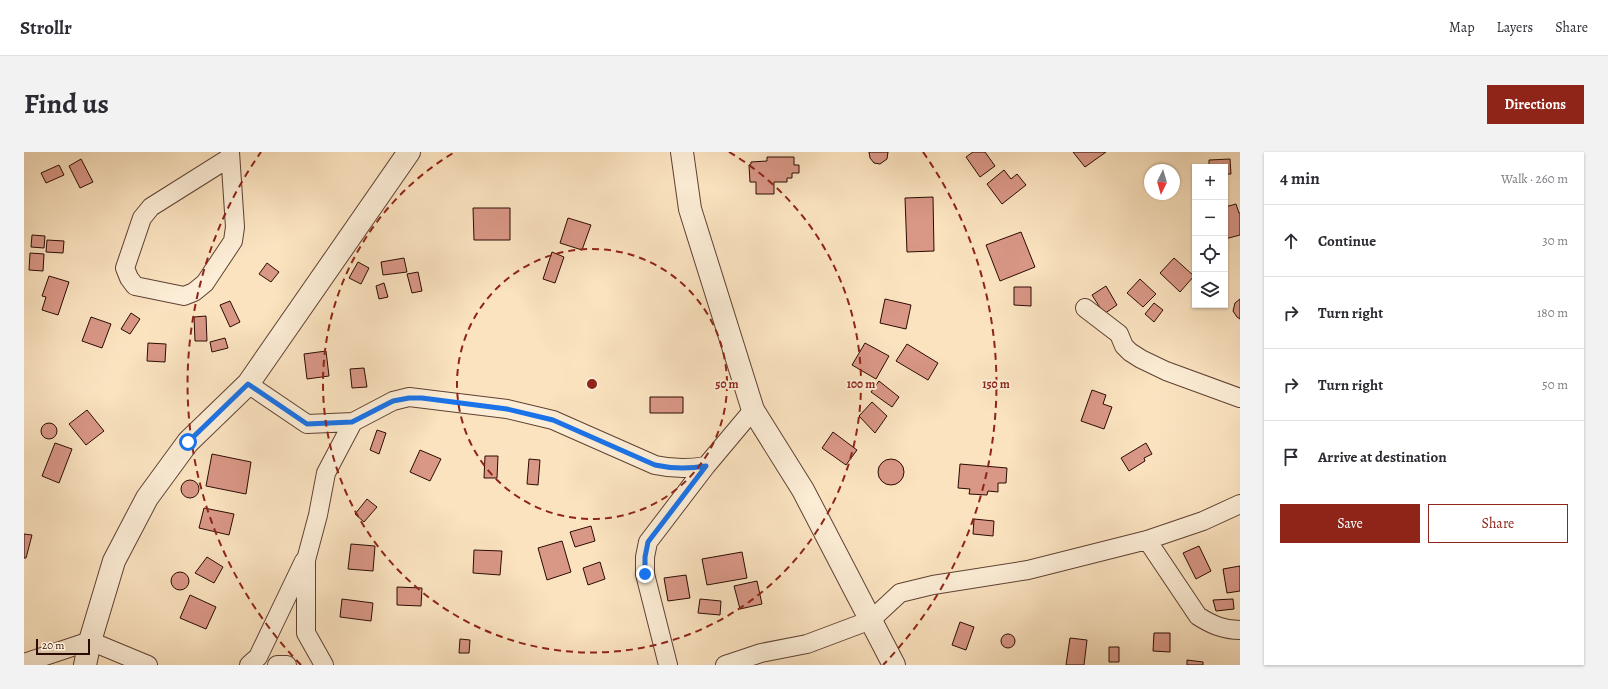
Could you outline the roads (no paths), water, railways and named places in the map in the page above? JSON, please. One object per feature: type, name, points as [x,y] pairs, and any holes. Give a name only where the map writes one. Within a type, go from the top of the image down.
[{"type":"street","points":[[85,665],[90,641],[114,561],[146,498],[188,442],[248,384],[409,152]]},
{"type":"street","points":[[682,152],[690,209],[754,410],[803,490],[871,620],[892,664]]},
{"type":"street","points":[[230,155],[235,227],[233,241],[205,283],[194,292],[184,296],[135,286],[129,278],[125,268],[142,218],[152,207],[230,155]]},
{"type":"street","points":[[1085,308],[1119,334],[1124,346],[1141,359],[1166,372],[1240,398]]},
{"type":"street","points":[[248,384],[307,424],[352,422],[393,401],[409,398],[422,398],[507,409],[553,420],[655,465],[684,469],[706,466]]},
{"type":"street","points":[[668,665],[645,574],[645,557],[648,542],[706,466],[754,410]]},
{"type":"street","points":[[324,665],[306,633],[306,560],[326,473],[352,422]]},
{"type":"street","points":[[725,665],[761,653],[807,644],[871,620],[900,593],[933,585],[1028,570],[1147,540],[1203,521],[1240,504]]},
{"type":"street","points":[[1147,540],[1198,616],[1211,624],[1228,630],[1240,630]]},
{"type":"street","points":[[250,665],[258,657],[309,551]]},
{"type":"street","points":[[24,663],[90,641],[148,665]]},
{"type":"street","points":[[277,665],[287,665]]}]
